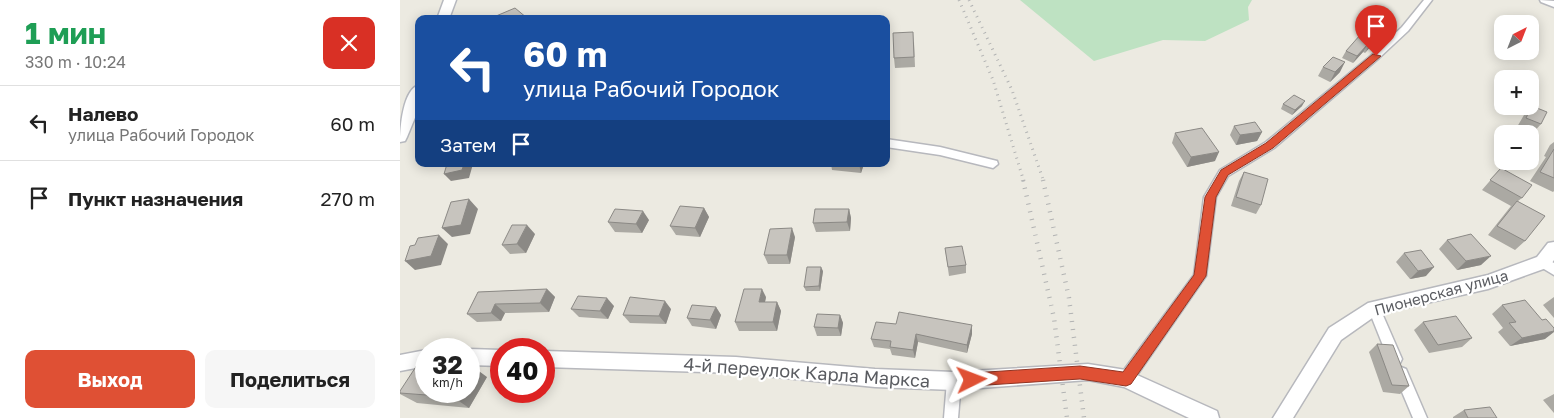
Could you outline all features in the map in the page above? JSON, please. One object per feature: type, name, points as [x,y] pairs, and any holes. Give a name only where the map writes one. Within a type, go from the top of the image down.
[{"type":"main road","points":[[444,15],[450,0]]},
{"type":"main road","points":[[400,138],[415,99]]},
{"type":"street","points":[[1544,0],[1554,4]]},
{"type":"street","points":[[1126,379],[1200,276],[1210,197],[1224,173],[1270,145],[1363,68],[1405,29],[1422,1]]},
{"type":"street","points":[[890,143],[920,146],[992,164]]},
{"type":"street","name":"Пионерская улица","points":[[1282,418],[1335,334],[1374,308],[1548,266],[1554,248]]},
{"type":"street","points":[[1374,308],[1420,418]]},
{"type":"street","name":"4-й переулок Карла Маркса","points":[[555,359],[736,365],[866,378],[954,381],[1080,372],[1126,379],[1210,418]]},
{"type":"street","points":[[400,363],[415,360]]},
{"type":"street","points":[[951,418],[954,381]]},
{"type":"green space","points":[[1020,0],[1252,0],[1248,7],[1249,20],[1205,41],[1163,40],[1094,61]]},
{"type":"building","points":[[515,8],[523,15],[498,15]]},
{"type":"building","points":[[1375,18],[1388,23],[1369,46],[1367,45],[1357,56],[1346,51]]},
{"type":"building","points":[[913,32],[914,57],[894,58],[893,33]]},
{"type":"building","points":[[1333,57],[1345,62],[1335,72],[1323,67]]},
{"type":"building","points":[[1294,95],[1305,101],[1295,110],[1283,104]]},
{"type":"building","points":[[1539,109],[1547,112],[1541,124],[1526,118],[1528,115],[1539,115]]},
{"type":"building","points":[[1255,122],[1262,132],[1240,135],[1234,126]]},
{"type":"building","points":[[1202,128],[1219,152],[1191,157],[1175,133]]},
{"type":"building","points":[[1554,149],[1554,178],[1540,172]]},
{"type":"building","points":[[446,167],[463,167],[462,170],[444,174]]},
{"type":"building","points":[[1499,170],[1505,170],[1532,185],[1522,198],[1490,180]]},
{"type":"building","points":[[1244,172],[1268,179],[1261,205],[1236,197]]},
{"type":"building","points":[[469,199],[461,225],[442,228],[451,202]]},
{"type":"building","points":[[1517,201],[1545,216],[1525,241],[1497,226]]},
{"type":"building","points":[[680,206],[704,208],[695,228],[670,226]]},
{"type":"building","points":[[615,209],[643,211],[636,224],[608,222]]},
{"type":"building","points":[[815,209],[849,209],[847,222],[813,223]]},
{"type":"building","points":[[512,225],[527,225],[517,244],[502,245]]},
{"type":"building","points":[[792,228],[787,255],[764,255],[770,229]]},
{"type":"building","points":[[1471,234],[1491,256],[1466,261],[1447,240]]},
{"type":"building","points":[[439,235],[431,256],[405,261],[410,246],[415,245],[418,238]]},
{"type":"building","points":[[962,246],[966,265],[948,267],[945,248]]},
{"type":"building","points":[[1421,250],[1434,267],[1418,271],[1404,253]]},
{"type":"building","points":[[807,267],[821,267],[819,286],[804,287]]},
{"type":"building","points":[[547,289],[540,303],[495,304],[491,313],[467,314],[478,292]]},
{"type":"building","points":[[744,289],[762,289],[759,302],[777,302],[773,322],[735,322]]},
{"type":"building","points":[[578,296],[607,298],[600,311],[571,309]]},
{"type":"building","points":[[630,297],[665,301],[659,316],[623,315]]},
{"type":"building","points":[[1525,300],[1542,320],[1546,319],[1554,328],[1554,331],[1522,338],[1509,323],[1516,322],[1502,305]]},
{"type":"building","points":[[692,305],[716,307],[710,320],[687,318]]},
{"type":"building","points":[[899,312],[972,325],[967,345],[916,334],[913,350],[890,347],[891,341],[871,339],[876,322],[896,324]]},
{"type":"building","points":[[817,314],[840,315],[838,328],[814,327]]},
{"type":"building","points":[[1456,316],[1472,338],[1438,345],[1423,322]]},
{"type":"building","points":[[1377,344],[1393,345],[1409,386],[1392,385]]},
{"type":"building","points":[[415,368],[415,394],[400,393]]},
{"type":"building","points":[[1490,407],[1497,418],[1468,418],[1464,410]]},
{"type":"railway","points":[[959,0],[993,80],[1024,182]]},
{"type":"railway","points":[[969,0],[1012,90],[1044,182]]},
{"type":"railway","points":[[1023,180],[1054,318],[1067,418]]},
{"type":"railway","points":[[1043,180],[1069,298],[1084,418]]},
{"type":"route","points":[[972,380],[1080,372],[1126,379],[1200,276],[1210,197],[1224,173],[1270,145],[1376,56]]}]
